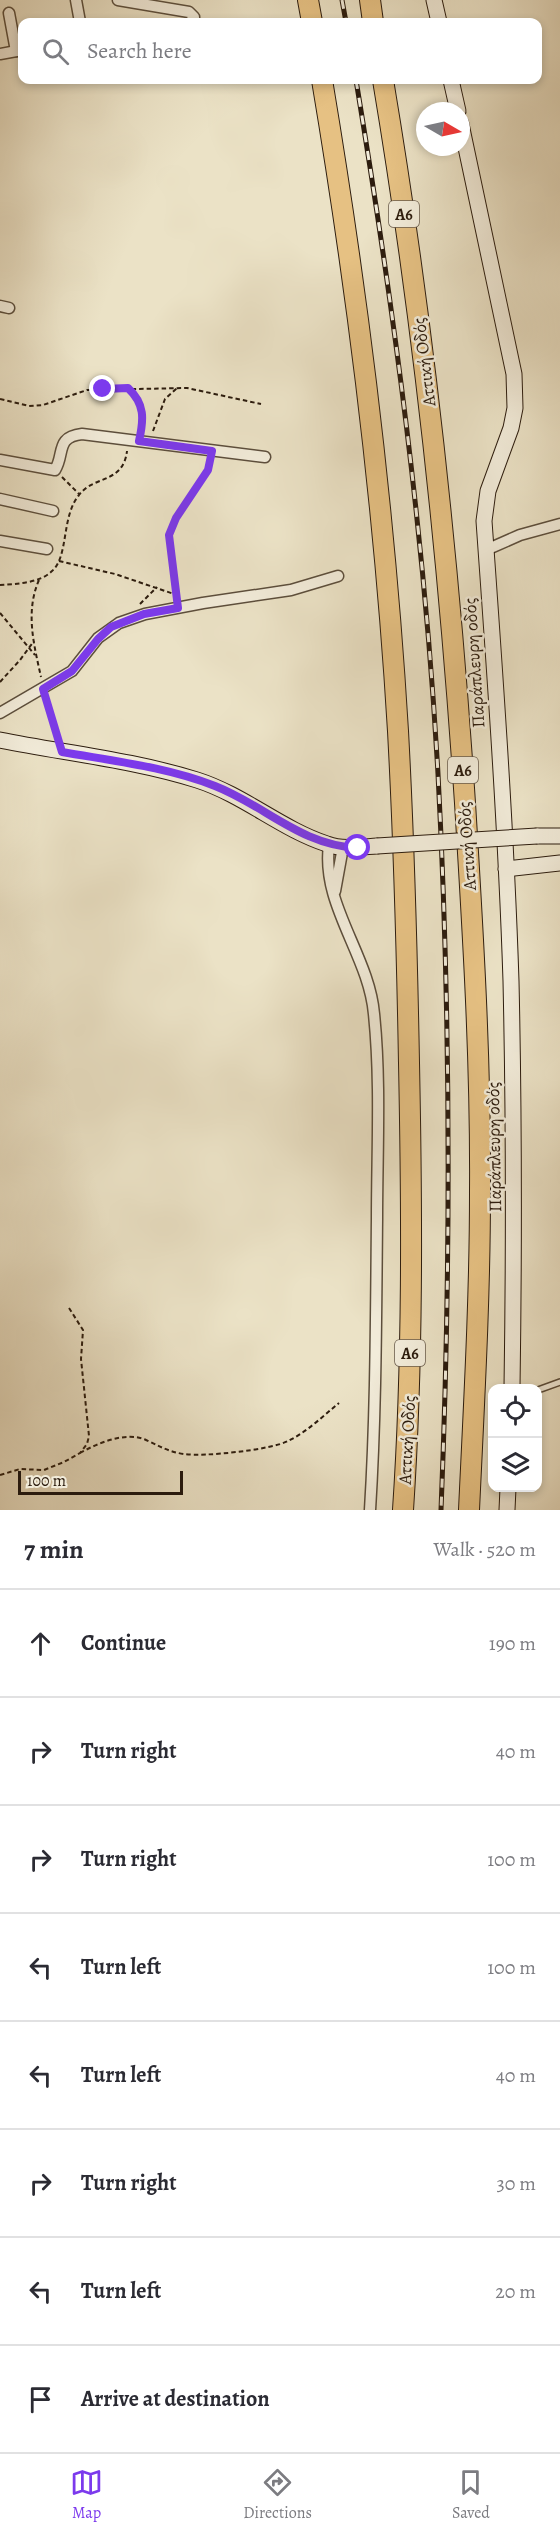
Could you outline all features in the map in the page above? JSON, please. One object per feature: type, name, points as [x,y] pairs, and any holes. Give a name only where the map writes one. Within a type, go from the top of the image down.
[{"type":"highway","points":[[308,0],[311,18]]},
{"type":"highway","points":[[370,0],[372,18]]},
{"type":"highway","name":"Αττική Οδός","points":[[323,84],[363,357],[383,551],[398,731],[407,946],[411,1196],[409,1421],[403,1510]]},
{"type":"highway","name":"Αττική Οδός","points":[[384,84],[424,350],[445,544],[457,681],[474,949],[480,1192],[470,1510]]},
{"type":"street","points":[[76,0],[79,18]]},
{"type":"street","points":[[118,0],[189,12],[194,18]]},
{"type":"street","points":[[434,0],[438,18]]},
{"type":"street","points":[[9,13],[18,46]]},
{"type":"street","points":[[0,54],[18,50]]},
{"type":"street","points":[[452,84],[456,102]]},
{"type":"street","name":"Παράπλευρη οδός","points":[[468,156],[514,374],[515,408],[511,428],[488,491],[484,521],[506,869],[514,1184],[512,1384]]},
{"type":"street","points":[[0,460],[53,471],[59,465],[61,448],[73,435],[265,457]]},
{"type":"street","points":[[0,499],[53,511]]},
{"type":"street","points":[[486,550],[520,535],[560,524]]},
{"type":"street","points":[[0,541],[47,549]]},
{"type":"street","points":[[0,712],[72,671],[111,627],[130,619],[178,608],[291,590],[338,576]]},
{"type":"street","points":[[0,740],[163,770],[213,785],[230,792],[300,833],[336,846],[377,846],[560,836]]},
{"type":"street","points":[[336,846],[334,895],[371,989],[377,1048],[375,1400],[370,1510]]},
{"type":"street","points":[[506,869],[560,863]]},
{"type":"street","points":[[507,1510],[508,1492]]},
{"type":"lane","points":[[542,1387],[560,1382]]},
{"type":"path","points":[[128,388],[141,402],[143,416],[138,441]]},
{"type":"path","points":[[0,400],[29,406],[42,405],[80,392],[128,388],[177,388],[210,391],[261,404]]},
{"type":"path","points":[[0,585],[40,579],[55,569],[59,561],[68,515],[79,494],[114,475],[122,467],[165,399],[177,388]]},
{"type":"path","points":[[178,608],[169,535],[176,518],[208,470],[212,451]]},
{"type":"path","points":[[53,471],[79,494]]},
{"type":"path","points":[[59,561],[115,574],[177,595]]},
{"type":"path","points":[[40,579],[33,599],[31,615],[33,641],[43,689],[62,752]]},
{"type":"path","points":[[130,619],[145,597],[157,587]]},
{"type":"path","points":[[0,613],[36,657]]},
{"type":"path","points":[[0,682],[33,641]]},
{"type":"path","points":[[69,1308],[83,1330],[81,1359],[89,1436],[87,1444],[80,1453]]},
{"type":"path","points":[[0,1475],[20,1469],[44,1470],[94,1445],[126,1438],[146,1440],[157,1447],[188,1455],[267,1447],[285,1443],[297,1436],[339,1403]]},
{"type":"railway","points":[[342,0],[345,18]]},
{"type":"railway","points":[[357,84],[383,253],[406,426],[425,600],[438,774],[445,958],[448,1142],[447,1326],[441,1510]]},
{"type":"route","points":[[103,389],[128,388],[141,402],[143,416],[139,441],[212,451],[208,470],[176,518],[169,535],[178,608],[144,614],[111,627],[72,671],[43,689],[62,752],[163,770],[213,785],[230,792],[300,833],[329,845],[358,848]]}]
